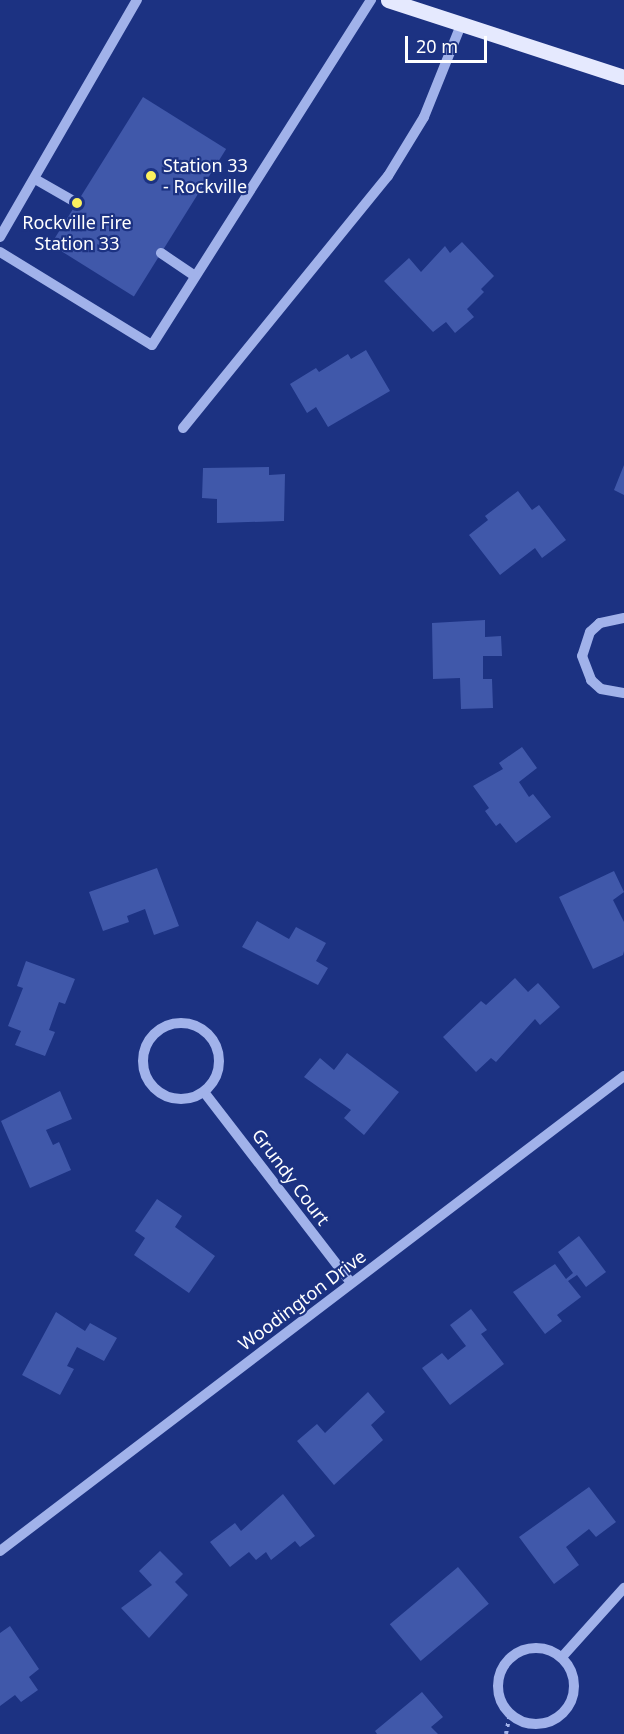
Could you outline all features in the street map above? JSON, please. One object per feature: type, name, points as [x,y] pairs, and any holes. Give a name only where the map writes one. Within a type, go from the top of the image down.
[{"type":"main road","points":[[388,0],[624,77]]},
{"type":"street","points":[[0,237],[137,0]]},
{"type":"street","points":[[0,252],[152,345],[371,0]]},
{"type":"street","points":[[183,428],[388,176],[424,117],[461,25]]},
{"type":"street","points":[[35,179],[77,203]]},
{"type":"street","points":[[161,253],[195,276]]},
{"type":"street","points":[[624,618],[600,623],[590,632],[582,656],[591,680],[601,688],[624,693]]},
{"type":"street","points":[[192,1024],[212,1038],[219,1060],[218,1072],[204,1092],[194,1097],[170,1098],[151,1085],[143,1062],[144,1051],[158,1031],[168,1025],[192,1024]]},
{"type":"street","name":"Woodington Drive","points":[[0,1551],[624,1076]]},
{"type":"street","name":"Grundy Court","points":[[204,1092],[351,1283]]},
{"type":"street","points":[[562,1657],[624,1588]]},
{"type":"street","points":[[540,1647],[562,1657],[570,1667],[574,1690],[564,1712],[555,1719],[531,1724],[510,1714],[500,1699],[497,1681],[507,1659],[528,1648],[540,1647]]},
{"type":"path","points":[[506,1734],[510,1714]]},
{"type":"building","name":"Station 33 - Rockville","points":[[143,97],[226,149],[134,296],[51,245]]},
{"type":"building","points":[[462,242],[494,276],[481,289],[484,292],[467,309],[474,317],[455,333],[446,322],[433,332],[384,281],[409,258],[421,272],[445,246],[450,253]]},
{"type":"building","points":[[366,350],[390,391],[328,427],[316,407],[307,413],[290,384],[316,368],[319,372],[348,354],[351,359]]},
{"type":"building","points":[[624,465],[624,495],[614,490]]},
{"type":"building","points":[[269,467],[269,475],[285,474],[284,521],[217,523],[217,499],[202,498],[203,468]]},
{"type":"building","points":[[518,491],[532,510],[539,505],[566,540],[542,558],[535,548],[500,575],[469,535],[488,520],[485,516]]},
{"type":"building","points":[[485,620],[485,637],[501,636],[502,656],[483,656],[483,679],[492,679],[493,708],[461,709],[460,678],[433,679],[432,623]]},
{"type":"building","points":[[522,747],[537,768],[519,782],[529,797],[533,794],[551,817],[516,843],[500,823],[496,826],[485,811],[489,808],[473,786],[503,769],[499,763]]},
{"type":"building","points":[[157,868],[179,926],[154,935],[145,909],[127,916],[129,922],[103,931],[89,892]]},
{"type":"building","points":[[614,871],[624,892],[613,900],[624,922],[624,951],[623,955],[593,969],[559,897]]},
{"type":"building","points":[[257,921],[289,939],[296,927],[326,943],[316,961],[328,968],[318,985],[242,947]]},
{"type":"building","points":[[26,961],[75,979],[65,1004],[59,1002],[49,1030],[55,1032],[45,1056],[15,1045],[21,1031],[8,1026],[23,988],[17,986]]},
{"type":"building","points":[[515,978],[528,992],[538,983],[560,1007],[540,1025],[535,1019],[496,1062],[491,1058],[476,1072],[443,1037],[481,1001],[486,1005]]},
{"type":"building","points":[[347,1053],[399,1092],[364,1135],[344,1118],[351,1110],[304,1077],[320,1058],[334,1070]]},
{"type":"building","points":[[60,1091],[72,1119],[46,1130],[53,1145],[59,1142],[71,1170],[30,1188],[1,1121]]},
{"type":"building","points":[[157,1199],[182,1216],[175,1227],[215,1256],[189,1293],[134,1255],[145,1238],[135,1231]]},
{"type":"building","points":[[579,1236],[606,1272],[586,1287],[577,1275],[568,1281],[581,1297],[557,1315],[562,1321],[545,1334],[513,1292],[555,1264],[566,1279],[573,1273],[558,1252]]},
{"type":"building","points":[[471,1309],[487,1330],[481,1334],[504,1364],[450,1405],[422,1368],[442,1353],[448,1360],[466,1346],[450,1325]]},
{"type":"building","points":[[56,1312],[85,1331],[90,1323],[117,1338],[104,1361],[77,1347],[67,1366],[74,1369],[60,1395],[22,1375]]},
{"type":"building","points":[[368,1392],[385,1412],[371,1425],[383,1440],[334,1485],[297,1441],[317,1424],[325,1433]]},
{"type":"building","points":[[589,1487],[616,1522],[596,1537],[589,1529],[566,1547],[579,1565],[554,1584],[519,1537]]},
{"type":"building","points":[[283,1494],[315,1536],[300,1547],[295,1541],[271,1560],[266,1552],[256,1560],[249,1552],[230,1567],[210,1542],[235,1523],[241,1531]]},
{"type":"building","points":[[160,1551],[183,1574],[175,1582],[188,1595],[149,1638],[121,1608],[152,1585],[139,1571]]},
{"type":"building","points":[[458,1567],[489,1604],[421,1661],[390,1624]]},
{"type":"building","points":[[10,1626],[39,1669],[29,1677],[38,1690],[21,1702],[15,1695],[0,1706],[0,1633]]},
{"type":"building","points":[[422,1692],[443,1717],[431,1727],[438,1734],[377,1734],[375,1731]]},
{"type":"place","name":"Station 33 - Rockville","points":[[151,176]]},
{"type":"place","name":"Rockville Fire Station 33","points":[[77,203]]}]
